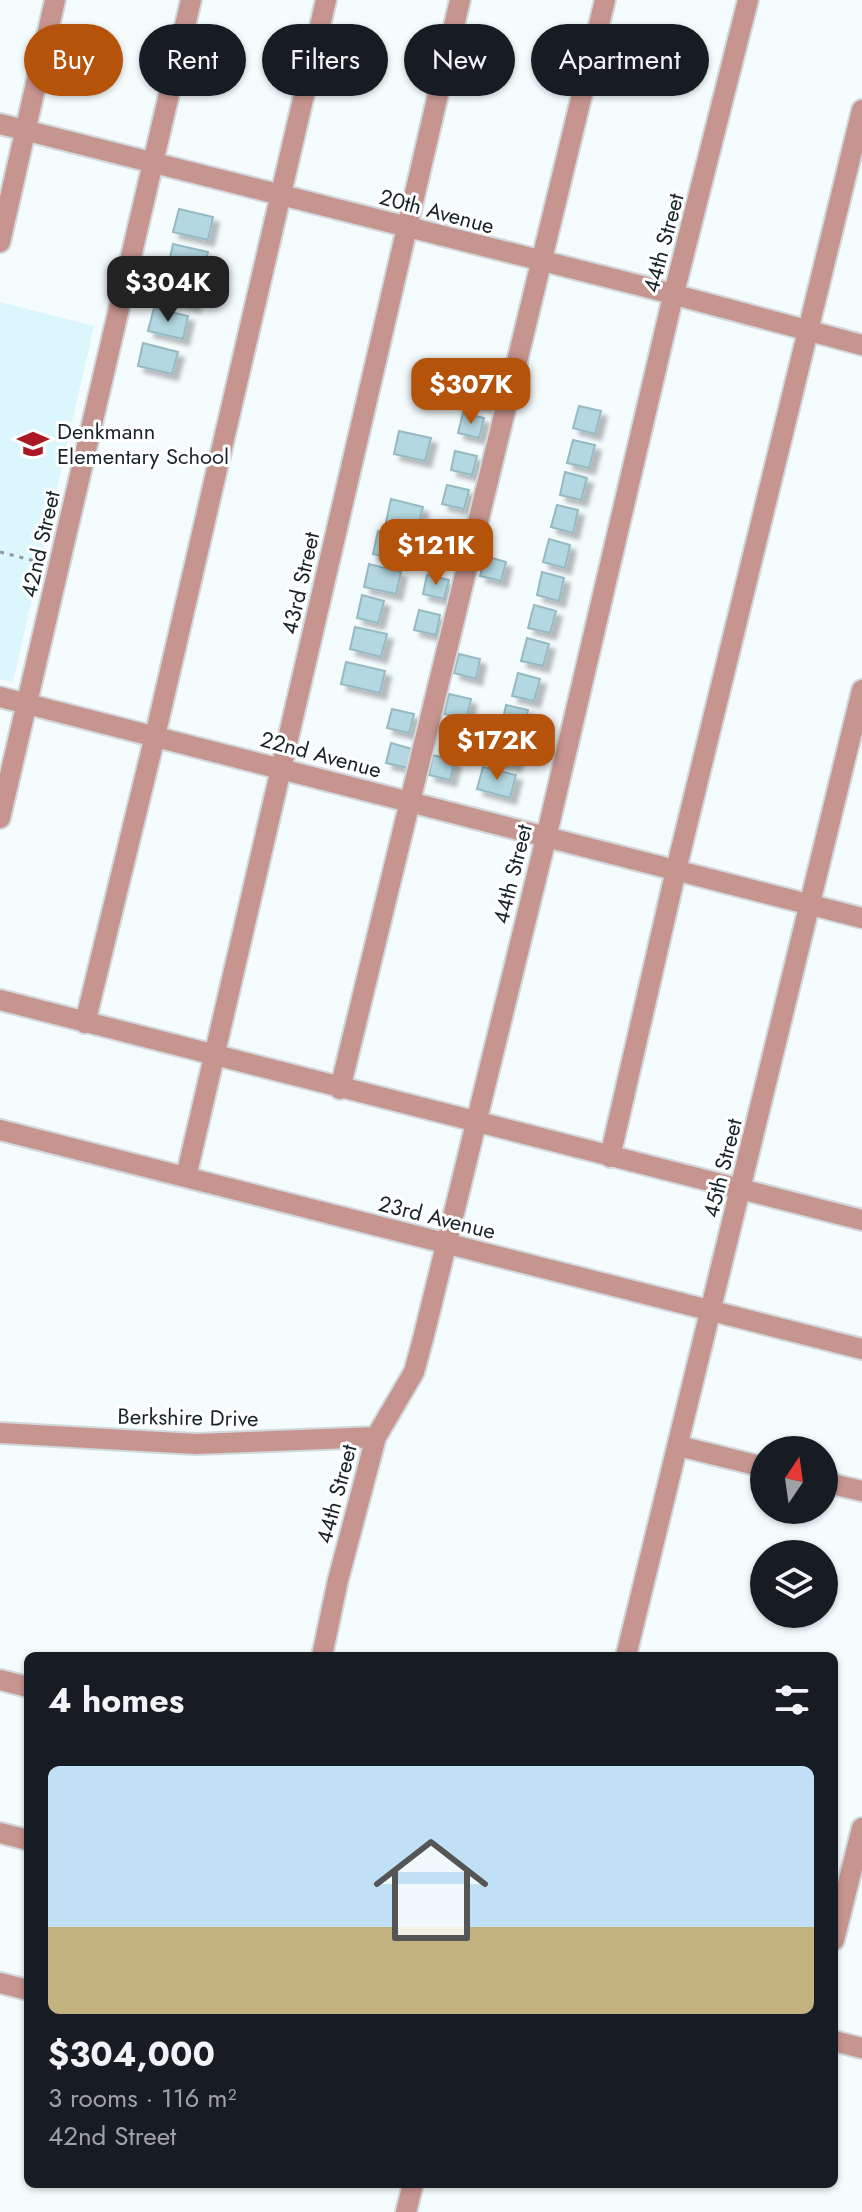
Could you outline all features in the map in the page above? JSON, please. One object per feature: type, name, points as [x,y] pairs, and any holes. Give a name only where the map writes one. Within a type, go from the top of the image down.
[{"type":"street","points":[[0,242],[55,0]]},
{"type":"street","name":"42nd Street","points":[[0,818],[191,0]]},
{"type":"street","points":[[85,1023],[326,0]]},
{"type":"street","name":"43rd Street","points":[[186,1177],[460,0]]},
{"type":"street","points":[[340,1089],[605,0]]},
{"type":"street","name":"44th Street","points":[[323,1652],[338,1580],[376,1437],[414,1372],[748,0]]},
{"type":"street","points":[[610,1157],[676,870],[862,110]]},
{"type":"street","name":"20th Avenue","points":[[0,124],[862,345]]},
{"type":"street","name":"45th Street","points":[[627,1652],[862,690]]},
{"type":"street","name":"22nd Avenue","points":[[0,697],[862,918]]},
{"type":"street","points":[[0,1000],[862,1220]]},
{"type":"street","name":"23rd Avenue","points":[[0,1130],[862,1349]]},
{"type":"street","name":"Berkshire Drive","points":[[0,1433],[196,1444],[376,1437]]},
{"type":"street","points":[[679,1446],[750,1464]]},
{"type":"street","points":[[838,1485],[862,1491]]},
{"type":"street","points":[[0,1680],[24,1686]]},
{"type":"street","points":[[838,1924],[862,1828]]},
{"type":"street","points":[[0,1833],[24,1839]]},
{"type":"street","points":[[0,1983],[24,1989]]},
{"type":"street","points":[[838,2042],[862,2048]]},
{"type":"street","points":[[406,2212],[412,2188]]},
{"type":"path","points":[[0,552],[59,567]]},
{"type":"shaded area","name":"Denkmann Elementary School","points":[[0,302],[94,326],[13,682],[0,679]]},
{"type":"building","points":[[179,209],[213,217],[208,240],[173,232]]},
{"type":"building","points":[[173,244],[208,252],[202,275],[168,267]]},
{"type":"building","points":[[165,275],[199,283],[194,306],[159,298]]},
{"type":"building","points":[[154,308],[188,316],[183,339],[148,331]]},
{"type":"building","points":[[143,343],[178,352],[172,374],[138,366]]},
{"type":"building","points":[[470,382],[492,387],[487,407],[465,401]]},
{"type":"building","points":[[579,406],[601,411],[595,434],[573,428]]},
{"type":"building","points":[[463,413],[484,418],[479,438],[458,433]]},
{"type":"building","points":[[399,431],[431,438],[425,461],[394,454]]},
{"type":"building","points":[[573,440],[595,445],[589,468],[567,463]]},
{"type":"building","points":[[455,451],[477,456],[472,475],[451,470]]},
{"type":"building","points":[[565,472],[587,478],[581,500],[560,495]]},
{"type":"building","points":[[447,485],[469,490],[464,509],[442,504]]},
{"type":"building","points":[[391,499],[423,507],[417,529],[386,522]]},
{"type":"building","points":[[557,505],[578,510],[573,533],[551,527]]},
{"type":"building","points":[[378,531],[410,539],[404,562],[373,554]]},
{"type":"building","points":[[549,539],[570,545],[565,568],[543,562]]},
{"type":"building","points":[[485,556],[506,562],[501,581],[480,576]]},
{"type":"building","points":[[369,564],[401,572],[396,594],[364,587]]},
{"type":"building","points":[[542,572],[564,578],[559,601],[537,595]]},
{"type":"building","points":[[427,575],[449,580],[444,599],[423,594]]},
{"type":"building","points":[[362,595],[384,601],[378,623],[357,618]]},
{"type":"building","points":[[534,605],[556,611],[550,633],[528,628]]},
{"type":"building","points":[[419,610],[440,615],[436,635],[414,630]]},
{"type":"building","points":[[355,627],[387,634],[381,657],[350,649]]},
{"type":"building","points":[[527,638],[549,644],[543,666],[521,661]]},
{"type":"building","points":[[459,654],[480,659],[476,679],[454,673]]},
{"type":"building","points":[[346,662],[385,671],[380,693],[341,684]]},
{"type":"building","points":[[518,673],[540,679],[534,701],[512,696]]},
{"type":"building","points":[[449,694],[471,699],[466,719],[444,714]]},
{"type":"building","points":[[506,705],[528,710],[523,733],[501,728]]},
{"type":"building","points":[[392,709],[414,714],[409,733],[387,728]]},
{"type":"building","points":[[499,738],[521,744],[515,766],[493,761]]},
{"type":"building","points":[[391,743],[412,749],[408,768],[386,763]]},
{"type":"building","points":[[433,755],[455,761],[450,780],[429,775]]},
{"type":"building","points":[[483,767],[516,775],[510,798],[477,789]]},
{"type":"place","name":"Denkmann Elementary School","points":[[33,444]]}]
